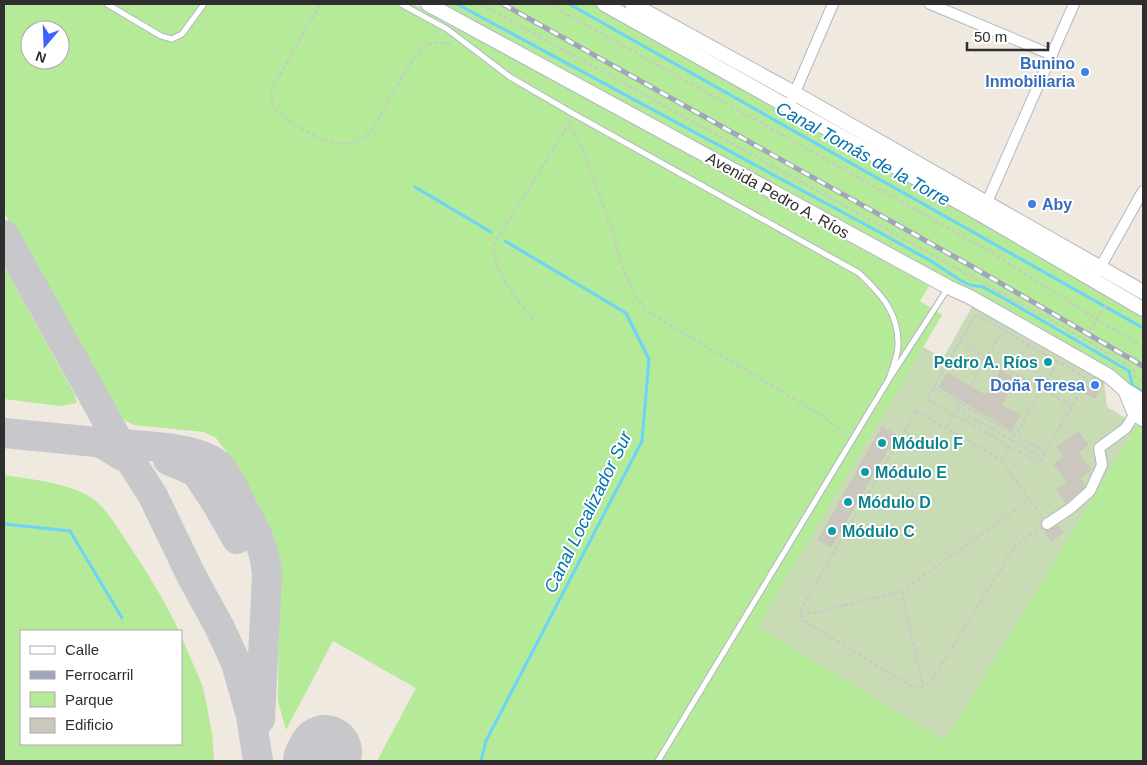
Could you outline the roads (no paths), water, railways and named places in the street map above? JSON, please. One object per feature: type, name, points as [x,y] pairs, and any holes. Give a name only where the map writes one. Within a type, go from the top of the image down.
[{"type":"street","name":"Avenida Pedro A. Ríos","points":[[428,4],[948,287],[970,297],[1109,376],[1125,390],[1143,400]]},
{"type":"street","points":[[604,4],[789,106],[984,209],[1100,267],[1143,292]]},
{"type":"street","points":[[632,4],[794,92],[984,209],[1093,280],[1143,309]]},
{"type":"street","points":[[789,106],[833,4]]},
{"type":"street","points":[[930,4],[1052,55]]},
{"type":"street","points":[[984,209],[1074,4]]},
{"type":"street","points":[[1093,280],[1143,191]]},
{"type":"street","name":"Avenida Pedro A. Ríos","points":[[1125,390],[1139,416]]},
{"type":"street","points":[[1047,524],[1071,508],[1090,491],[1102,465],[1099,448],[1139,416],[1143,400]]},
{"type":"lane","points":[[107,4],[161,36],[172,39],[182,34],[204,4]]},
{"type":"lane","points":[[401,4],[447,30],[510,77],[859,273],[880,294],[896,320],[898,347],[889,379]]},
{"type":"lane","points":[[658,761],[889,379],[948,287]]},
{"type":"waterway","points":[[457,4],[868,226],[931,261],[960,280],[970,285],[983,287],[1005,299],[1129,371],[1132,385],[1143,392]]},
{"type":"waterway","name":"Canal Tomás de la Torre","points":[[569,4],[1143,328]]},
{"type":"waterway","name":"Canal Localizador Sur","points":[[415,187],[491,232]]},
{"type":"waterway","name":"Canal Localizador Sur","points":[[481,761],[486,741],[642,441],[649,359],[626,313],[505,241]]},
{"type":"waterway","points":[[4,524],[70,531],[122,618]]},
{"type":"railway","points":[[503,4],[971,266],[1143,366]]},
{"type":"place","name":"Bunino Inmobiliaria","points":[[1085,72]]},
{"type":"place","name":"Aby","points":[[1032,204]]},
{"type":"place","name":"Pedro A. Ríos","points":[[1048,362]]},
{"type":"place","name":"Doña Teresa","points":[[1095,385]]},
{"type":"place","name":"Módulo F","points":[[882,443]]},
{"type":"place","name":"Módulo E","points":[[865,472]]},
{"type":"place","name":"Módulo D","points":[[848,502]]},
{"type":"place","name":"Módulo C","points":[[832,531]]}]
